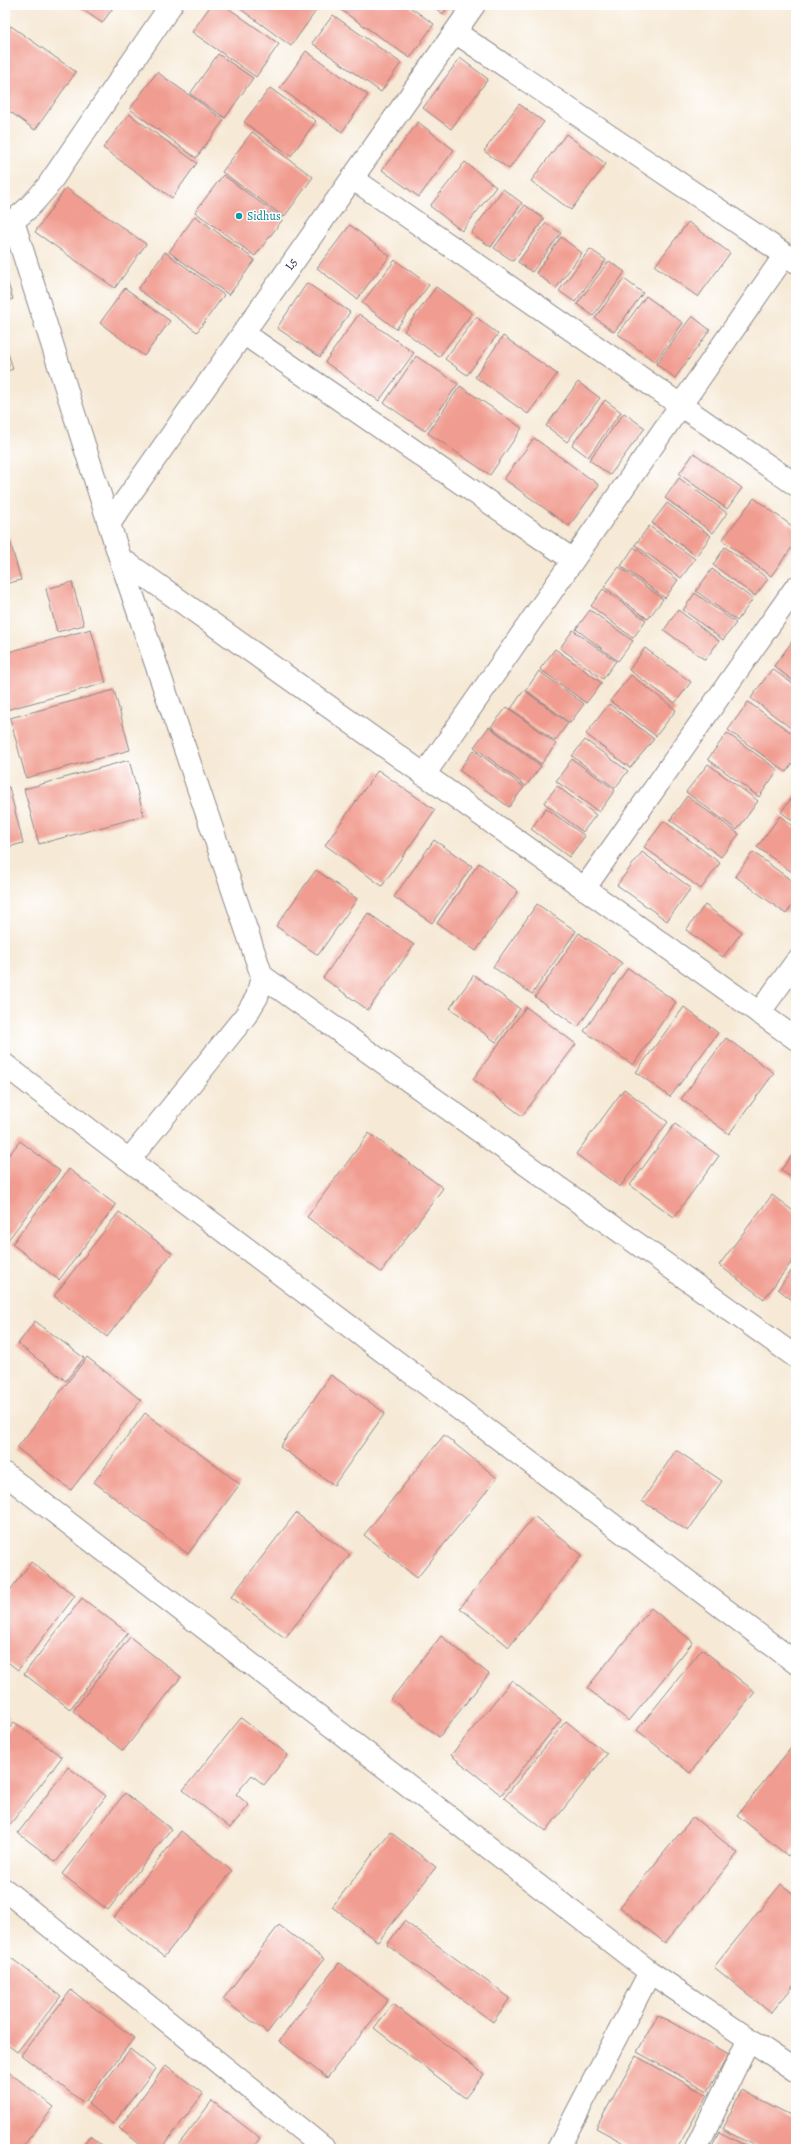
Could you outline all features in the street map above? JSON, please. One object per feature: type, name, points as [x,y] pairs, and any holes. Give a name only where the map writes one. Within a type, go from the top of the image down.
[{"type":"street","points":[[129,1160],[246,1015],[257,997],[262,976],[120,558],[9,223],[30,207],[47,187],[171,5]]},
{"type":"street","name":"L5","points":[[109,524],[474,5]]},
{"type":"street","points":[[424,775],[681,405],[790,259],[455,32]]},
{"type":"street","points":[[352,178],[796,485]]},
{"type":"street","points":[[243,333],[573,560]]},
{"type":"street","points":[[120,558],[796,1039]]},
{"type":"street","points":[[584,888],[796,587]]},
{"type":"street","points":[[759,1013],[796,962]]},
{"type":"street","points":[[262,976],[796,1357]]},
{"type":"street","points":[[5,1065],[796,1663]]},
{"type":"street","points":[[5,1474],[650,1972],[796,2071]]},
{"type":"street","points":[[5,1890],[325,2149]]},
{"type":"street","points":[[558,2149],[650,1972]]},
{"type":"street","points":[[696,2149],[749,2039]]},
{"type":"building","points":[[76,5],[115,5],[102,23]]},
{"type":"building","points":[[211,5],[224,5],[279,44],[256,77],[192,32]]},
{"type":"building","points":[[235,5],[314,5],[318,8],[291,46]]},
{"type":"building","points":[[334,5],[407,5],[434,24],[410,58]]},
{"type":"building","points":[[431,5],[449,5],[443,14]]},
{"type":"building","points":[[789,5],[796,5],[796,10]]},
{"type":"building","points":[[333,15],[401,63],[381,92],[312,43]]},
{"type":"building","points":[[11,26],[76,72],[35,130],[5,108],[5,34]]},
{"type":"building","points":[[306,51],[368,95],[342,132],[280,88]]},
{"type":"building","points":[[218,54],[253,78],[225,118],[190,94]]},
{"type":"building","points":[[460,58],[488,79],[451,129],[423,108]]},
{"type":"building","points":[[157,72],[224,120],[196,158],[130,109]]},
{"type":"building","points":[[270,88],[316,121],[291,156],[244,122]]},
{"type":"building","points":[[519,104],[544,122],[509,169],[484,151]]},
{"type":"building","points":[[129,114],[197,163],[172,198],[103,148]]},
{"type":"building","points":[[418,122],[454,150],[419,197],[382,170]]},
{"type":"building","points":[[252,132],[313,177],[284,217],[222,172]]},
{"type":"building","points":[[566,134],[606,164],[571,210],[531,181]]},
{"type":"building","points":[[465,162],[496,187],[462,231],[430,206]]},
{"type":"building","name":"Sidhus","points":[[223,175],[283,219],[255,256],[195,212]]},
{"type":"building","points":[[66,188],[146,244],[115,288],[35,232]]},
{"type":"building","points":[[503,189],[522,203],[491,247],[471,233]]},
{"type":"building","points":[[525,205],[544,219],[513,261],[494,248]]},
{"type":"building","points":[[195,216],[255,260],[229,295],[169,252]]},
{"type":"building","points":[[688,222],[730,253],[698,297],[655,266]]},
{"type":"building","points":[[546,223],[561,233],[532,272],[518,262]]},
{"type":"building","points":[[350,225],[390,256],[357,299],[317,268]]},
{"type":"building","points":[[561,237],[582,253],[556,288],[536,273]]},
{"type":"building","points":[[590,249],[606,260],[575,302],[559,291]]},
{"type":"building","points":[[165,252],[224,295],[197,332],[138,289]]},
{"type":"building","points":[[395,260],[429,285],[396,329],[362,303]]},
{"type":"building","points":[[609,261],[625,272],[593,316],[577,304]]},
{"type":"building","points":[[5,274],[13,299],[5,302]]},
{"type":"building","points":[[624,279],[643,293],[614,332],[595,318]]},
{"type":"building","points":[[307,283],[350,312],[320,357],[277,328]]},
{"type":"building","points":[[436,287],[472,313],[439,357],[404,331]]},
{"type":"building","points":[[125,288],[170,321],[144,356],[100,323]]},
{"type":"building","points":[[646,296],[683,323],[655,362],[618,334]]},
{"type":"building","points":[[359,314],[414,353],[379,401],[325,362]]},
{"type":"building","points":[[692,316],[710,330],[675,378],[656,364]]},
{"type":"building","points":[[476,317],[498,334],[467,375],[445,359]]},
{"type":"building","points":[[503,336],[557,374],[528,414],[475,377]]},
{"type":"building","points":[[5,343],[13,369],[5,372]]},
{"type":"building","points":[[416,356],[458,384],[425,431],[384,403]]},
{"type":"building","points":[[578,382],[600,398],[567,442],[546,426]]},
{"type":"building","points":[[460,386],[522,428],[490,475],[428,433]]},
{"type":"building","points":[[605,400],[621,412],[588,457],[572,445]]},
{"type":"building","points":[[624,413],[645,428],[610,475],[589,460]]},
{"type":"building","points":[[534,438],[599,485],[569,526],[504,479]]},
{"type":"building","points":[[694,453],[742,488],[727,509],[679,474]]},
{"type":"building","points":[[679,478],[727,513],[713,533],[665,498]]},
{"type":"building","points":[[754,498],[796,529],[796,542],[771,576],[722,540]]},
{"type":"building","points":[[667,503],[711,536],[696,556],[652,523]]},
{"type":"building","points":[[649,526],[695,559],[681,578],[635,545]]},
{"type":"building","points":[[9,538],[21,580],[5,584],[5,540]]},
{"type":"building","points":[[634,547],[678,580],[665,598],[621,566]]},
{"type":"building","points":[[725,547],[768,579],[755,596],[713,565]]},
{"type":"building","points":[[619,567],[663,599],[648,619],[604,587]]},
{"type":"building","points":[[712,569],[753,599],[737,621],[696,591]]},
{"type":"building","points":[[72,582],[84,625],[57,632],[46,589]]},
{"type":"building","points":[[603,589],[646,620],[633,638],[591,606]]},
{"type":"building","points":[[695,593],[736,623],[723,640],[683,610]]},
{"type":"building","points":[[590,610],[633,641],[618,661],[576,629]]},
{"type":"building","points":[[678,610],[719,641],[705,660],[664,630]]},
{"type":"building","points":[[91,629],[106,683],[6,710],[5,653]]},
{"type":"building","points":[[573,630],[616,661],[603,679],[560,648]]},
{"type":"building","points":[[794,639],[796,641],[796,683],[774,666]]},
{"type":"building","points":[[645,648],[691,682],[675,703],[629,670]]},
{"type":"building","points":[[555,649],[602,683],[586,703],[540,669]]},
{"type":"building","points":[[772,669],[796,686],[796,732],[751,698]]},
{"type":"building","points":[[539,671],[584,704],[570,723],[526,690]]},
{"type":"building","points":[[631,675],[676,710],[656,736],[610,701]]},
{"type":"building","points":[[114,690],[130,750],[26,778],[10,718]]},
{"type":"building","points":[[524,690],[568,723],[555,741],[511,709]]},
{"type":"building","points":[[748,702],[796,736],[796,759],[786,772],[728,730]]},
{"type":"building","points":[[609,704],[654,739],[630,768],[586,734]]},
{"type":"building","points":[[507,707],[556,744],[541,764],[491,727]]},
{"type":"building","points":[[489,727],[541,766],[526,786],[474,747]]},
{"type":"building","points":[[727,733],[778,770],[759,797],[708,759]]},
{"type":"building","points":[[585,740],[628,771],[615,788],[572,756]]},
{"type":"building","points":[[474,750],[524,787],[509,807],[459,770]]},
{"type":"building","points":[[572,759],[615,790],[599,812],[556,781]]},
{"type":"building","points":[[129,760],[144,816],[39,844],[24,789]]},
{"type":"building","points":[[708,764],[758,801],[737,830],[686,792]]},
{"type":"building","points":[[378,770],[435,810],[382,886],[325,845]]},
{"type":"building","points":[[557,786],[596,815],[583,832],[544,803]]},
{"type":"building","points":[[9,787],[23,843],[5,848],[5,788]]},
{"type":"building","points":[[796,792],[796,823],[781,812]]},
{"type":"building","points":[[687,796],[739,834],[721,857],[670,820]]},
{"type":"building","points":[[546,808],[585,836],[569,857],[531,829]]},
{"type":"building","points":[[780,816],[796,829],[796,875],[757,847]]},
{"type":"building","points":[[664,821],[720,863],[701,889],[644,847]]},
{"type":"building","points":[[434,840],[472,866],[432,923],[394,897]]},
{"type":"building","points":[[642,852],[691,888],[667,921],[617,885]]},
{"type":"building","points":[[753,852],[796,884],[796,900],[786,914],[735,876]]},
{"type":"building","points":[[479,863],[518,891],[476,951],[437,923]]},
{"type":"building","points":[[316,870],[357,899],[318,955],[276,926]]},
{"type":"building","points":[[537,904],[576,931],[532,994],[493,967]]},
{"type":"building","points":[[705,905],[742,932],[723,957],[686,930]]},
{"type":"building","points":[[368,913],[414,945],[368,1010],[323,978]]},
{"type":"building","points":[[579,933],[622,963],[578,1027],[535,997]]},
{"type":"building","points":[[628,968],[676,1002],[633,1065],[584,1031]]},
{"type":"building","points":[[474,975],[520,1009],[496,1042],[450,1008]]},
{"type":"building","points":[[526,1007],[576,1044],[522,1116],[473,1079]]},
{"type":"building","points":[[684,1007],[718,1033],[670,1097],[636,1072]]},
{"type":"building","points":[[726,1038],[774,1073],[729,1134],[681,1099]]},
{"type":"building","points":[[624,1089],[668,1122],[620,1187],[576,1154]]},
{"type":"building","points":[[675,1124],[719,1156],[674,1217],[630,1185]]},
{"type":"building","points":[[369,1133],[443,1188],[381,1272],[307,1217]]},
{"type":"building","points":[[20,1141],[60,1171],[5,1244],[5,1160]]},
{"type":"building","points":[[796,1150],[796,1181],[781,1170]]},
{"type":"building","points":[[69,1169],[116,1205],[59,1280],[12,1244]]},
{"type":"building","points":[[772,1195],[796,1213],[796,1256],[764,1299],[719,1265]]},
{"type":"building","points":[[119,1212],[172,1253],[107,1337],[54,1296]]},
{"type":"building","points":[[796,1265],[796,1303],[778,1289]]},
{"type":"building","points":[[35,1321],[84,1358],[66,1381],[18,1344]]},
{"type":"building","points":[[87,1357],[141,1400],[71,1490],[17,1448]]},
{"type":"building","points":[[331,1375],[385,1413],[334,1485],[280,1447]]},
{"type":"building","points":[[145,1413],[240,1484],[188,1554],[94,1482]]},
{"type":"building","points":[[444,1435],[497,1478],[417,1578],[364,1535]]},
{"type":"building","points":[[676,1450],[722,1481],[688,1531],[642,1501]]},
{"type":"building","points":[[296,1513],[350,1555],[285,1638],[231,1597]]},
{"type":"building","points":[[534,1516],[582,1555],[509,1647],[460,1608]]},
{"type":"building","points":[[31,1562],[75,1596],[18,1670],[5,1660],[5,1597]]},
{"type":"building","points":[[82,1598],[128,1633],[70,1709],[24,1674]]},
{"type":"building","points":[[651,1608],[693,1642],[629,1721],[587,1688]]},
{"type":"building","points":[[441,1636],[489,1674],[439,1737],[391,1699]]},
{"type":"building","points":[[130,1637],[181,1677],[123,1751],[73,1711]]},
{"type":"building","points":[[702,1649],[755,1692],[690,1773],[637,1730]]},
{"type":"building","points":[[512,1680],[561,1720],[501,1795],[451,1755]]},
{"type":"building","points":[[5,1714],[9,1717],[5,1723]]},
{"type":"building","points":[[241,1718],[288,1755],[264,1785],[252,1775],[236,1794],[249,1805],[230,1828],[183,1790]]},
{"type":"building","points":[[566,1721],[607,1754],[546,1831],[504,1798]]},
{"type":"building","points":[[14,1722],[62,1757],[5,1831],[5,1734]]},
{"type":"building","points":[[796,1742],[796,1846],[788,1856],[737,1815]]},
{"type":"building","points":[[68,1767],[106,1796],[56,1862],[18,1833]]},
{"type":"building","points":[[125,1793],[171,1829],[108,1910],[62,1874]]},
{"type":"building","points":[[693,1817],[738,1853],[665,1943],[620,1907]]},
{"type":"building","points":[[181,1831],[232,1871],[164,1957],[114,1918]]},
{"type":"building","points":[[390,1832],[436,1867],[378,1942],[332,1907]]},
{"type":"building","points":[[781,1884],[796,1896],[796,1983],[771,2013],[714,1967]]},
{"type":"building","points":[[404,1921],[510,1998],[493,2022],[387,1945]]},
{"type":"building","points":[[279,1925],[324,1959],[267,2033],[223,1999]]},
{"type":"building","points":[[11,1958],[61,1996],[17,2052],[5,2043],[5,1965]]},
{"type":"building","points":[[339,1963],[388,2000],[327,2078],[279,2041]]},
{"type":"building","points":[[71,1990],[134,2038],[84,2103],[21,2055]]},
{"type":"building","points":[[393,2004],[484,2074],[465,2098],[374,2028]]},
{"type":"building","points":[[658,2015],[729,2054],[708,2091],[637,2052]]},
{"type":"building","points":[[130,2049],[155,2069],[113,2124],[88,2104]]},
{"type":"building","points":[[636,2056],[707,2095],[677,2149],[635,2149],[596,2128]]},
{"type":"building","points":[[166,2065],[203,2094],[161,2149],[146,2149],[119,2128]]},
{"type":"building","points":[[6,2070],[54,2107],[21,2149],[5,2149]]},
{"type":"building","points":[[742,2090],[796,2118],[796,2149],[761,2149],[722,2129]]},
{"type":"building","points":[[212,2101],[260,2138],[252,2149],[175,2149]]},
{"type":"building","points":[[719,2132],[752,2149],[711,2149]]},
{"type":"building","points":[[90,2136],[106,2149],[79,2149]]},
{"type":"place","name":"Sidhus","points":[[239,216]]}]
